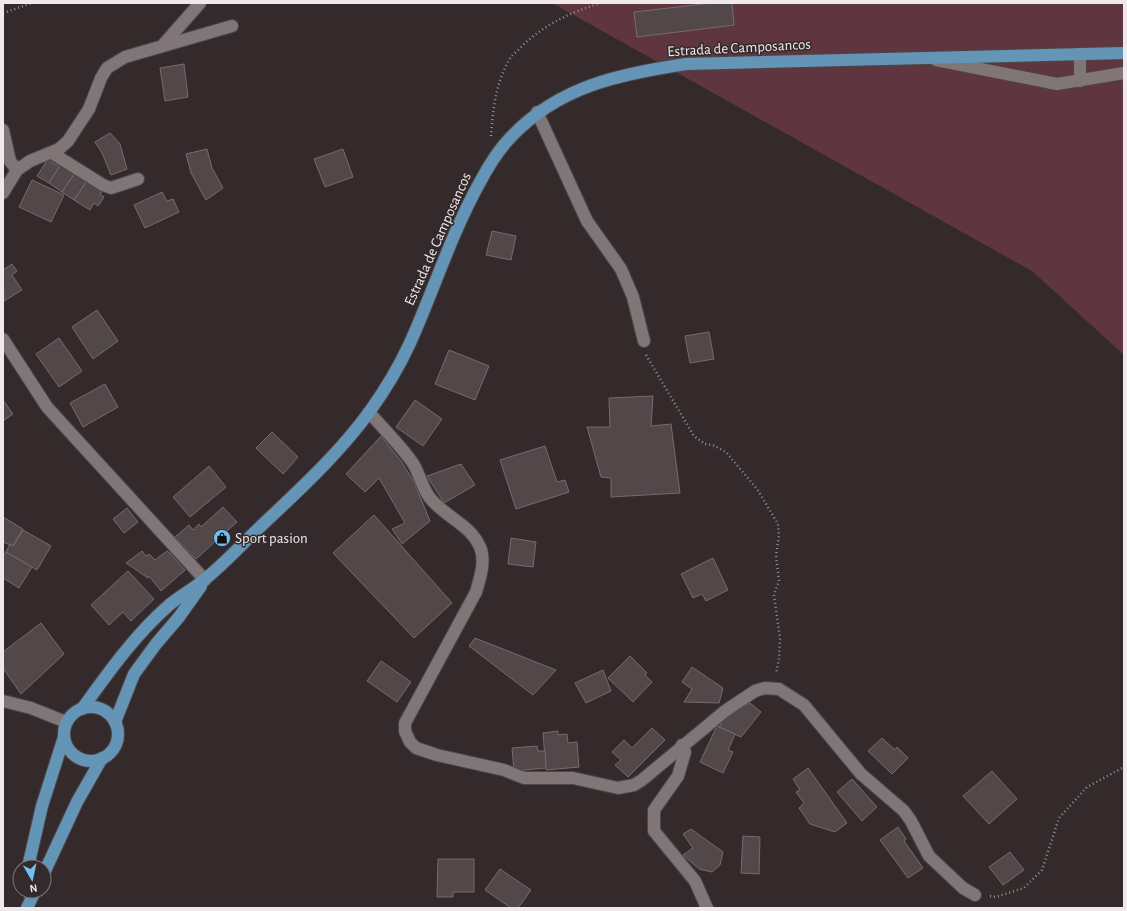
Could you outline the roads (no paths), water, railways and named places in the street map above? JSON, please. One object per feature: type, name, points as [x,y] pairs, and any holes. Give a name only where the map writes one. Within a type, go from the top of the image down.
[{"type":"main road","name":"Estrada de Camposancos","points":[[66,722],[73,714],[82,708],[120,656],[163,611],[205,580],[308,481],[340,447],[369,412],[391,378],[410,343],[451,242],[469,201],[485,172],[510,138],[537,112],[563,97],[592,84],[636,72],[679,65],[923,57],[1124,53]]},
{"type":"main road","name":"Estrada de Camposancos","points":[[51,859],[77,802],[102,758],[109,753],[117,739],[115,722],[134,674],[156,644],[179,617],[205,580]]},
{"type":"main road","points":[[82,708],[97,708],[111,716],[115,722]]},
{"type":"main road","points":[[30,859],[42,806],[64,737],[66,722]]},
{"type":"main road","points":[[64,737],[66,744],[75,755],[88,760],[102,758]]},
{"type":"main road","points":[[26,908],[31,899]]},
{"type":"street","points":[[163,46],[200,3]]},
{"type":"street","points":[[3,193],[17,170],[30,161],[52,153],[68,141],[89,109],[101,78],[107,68],[125,57],[232,26]]},
{"type":"street","points":[[1080,54],[1080,81]]},
{"type":"street","points":[[923,57],[993,73],[1057,84],[1124,73]]},
{"type":"street","points":[[537,112],[587,221],[621,269],[633,297],[644,341]]},
{"type":"street","points":[[3,130],[10,161],[17,170]]},
{"type":"street","points":[[52,153],[103,185],[111,188],[138,179]]},
{"type":"street","points":[[3,339],[47,407],[205,580]]},
{"type":"street","points":[[369,412],[397,440],[415,467],[429,497],[443,513],[468,529],[480,547],[482,568],[476,592],[405,722],[405,731],[410,742],[416,748],[437,755],[504,770],[524,778],[573,778],[618,788],[634,786],[724,710],[755,691],[772,687],[789,694],[804,705],[861,774],[904,810],[929,856],[963,888],[975,895]]},
{"type":"street","points":[[3,700],[31,708],[66,722]]},
{"type":"street","points":[[682,744],[685,752],[678,776],[654,810],[654,831],[695,881],[707,908]]},
{"type":"place","name":"Sport pasion","points":[[222,538]]}]
